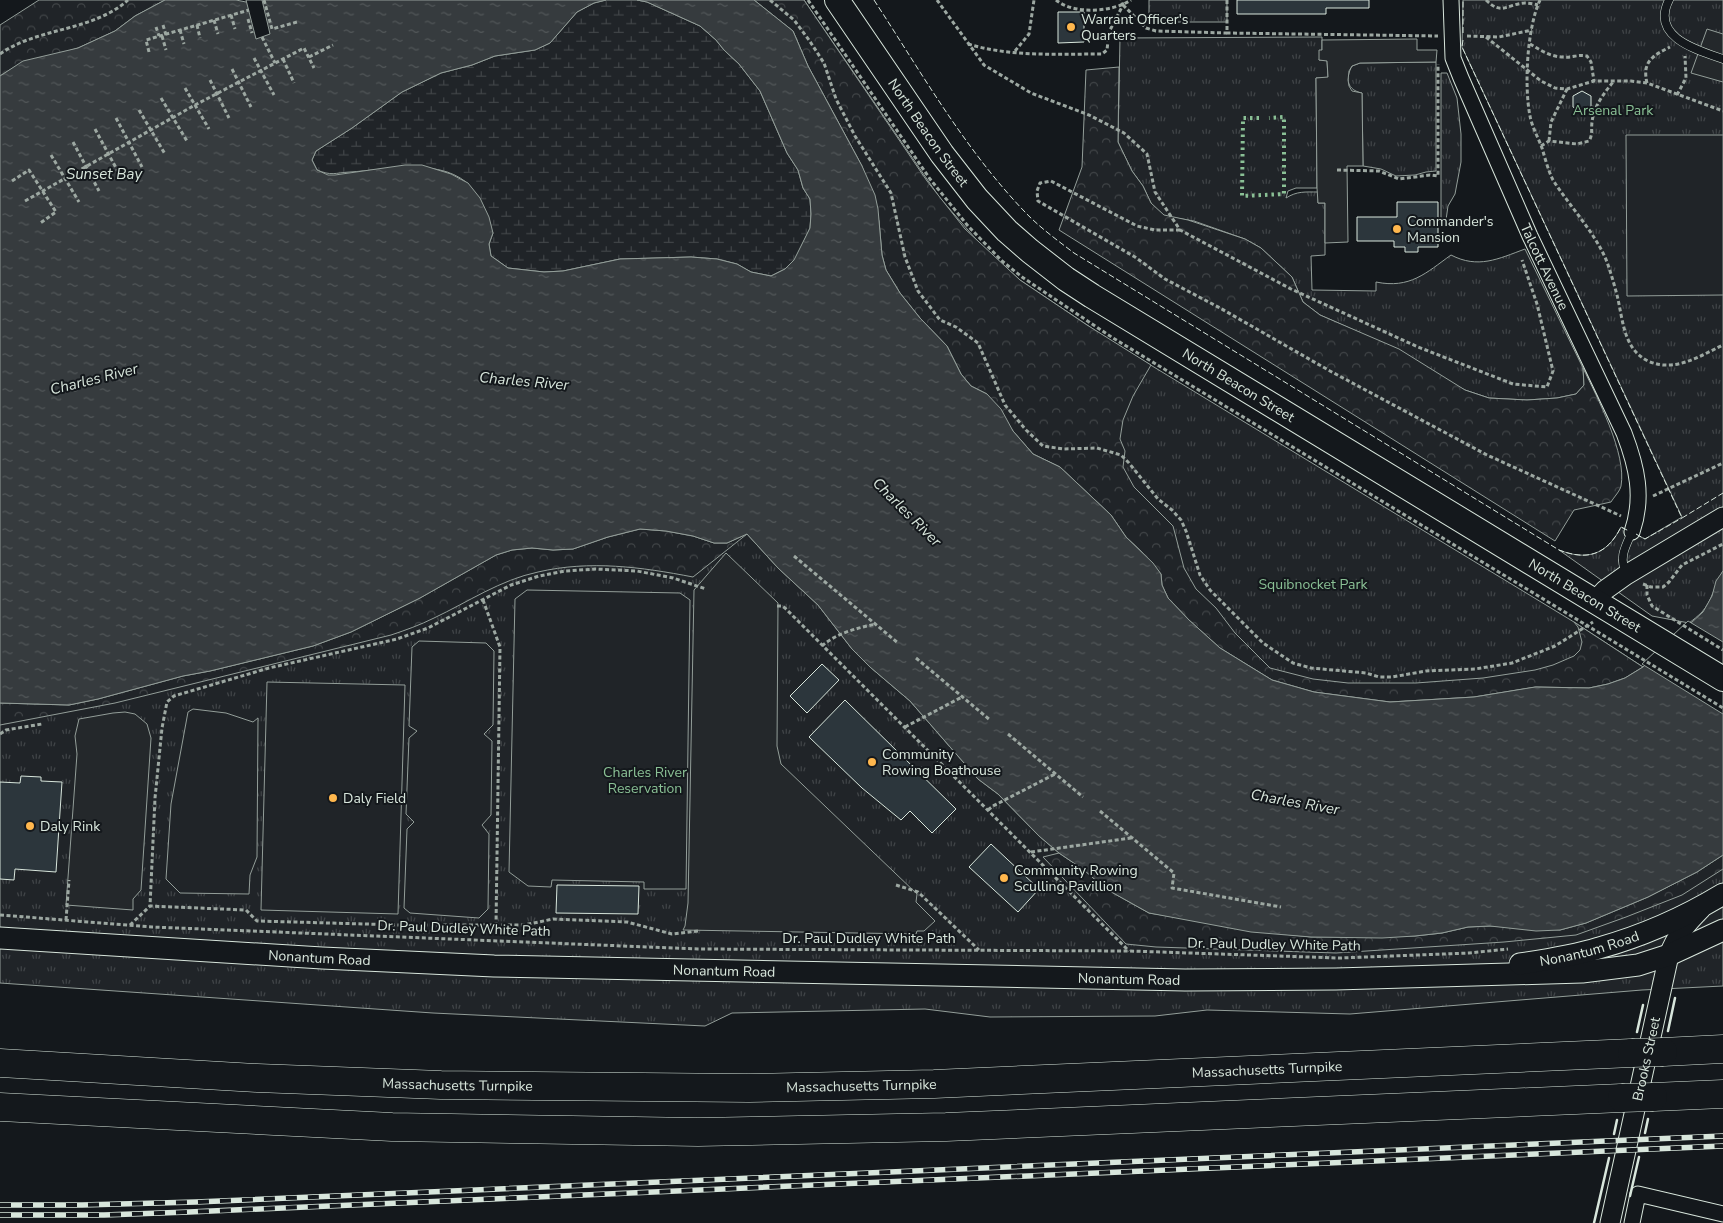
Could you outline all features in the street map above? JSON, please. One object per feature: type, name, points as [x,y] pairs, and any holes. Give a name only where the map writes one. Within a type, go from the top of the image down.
[{"type":"highway","name":"Massachusetts Turnpike","points":[[0,1063],[432,1085],[749,1088],[944,1084],[1723,1049]]},
{"type":"highway","points":[[0,1107],[392,1128],[698,1132],[946,1127],[1723,1094]]},
{"type":"main road","name":"North Beacon Street","points":[[838,0],[964,184],[1007,231],[1042,261],[1092,296],[1723,679]]},
{"type":"main road","name":"Nonantum Road","points":[[1448,975],[1545,960],[1600,948],[1649,930],[1703,906],[1723,894]]},
{"type":"main road","name":"Nonantum Road","points":[[0,938],[322,958],[494,966],[1185,980],[1336,979],[1582,972],[1638,964],[1669,955],[1723,930]]},
{"type":"street","name":"Talcott Avenue","points":[[1451,0],[1453,58],[1460,78],[1526,227],[1624,433],[1632,456],[1640,496],[1634,528]]},
{"type":"street","points":[[1594,601],[1605,590],[1627,574],[1723,517]]},
{"type":"street","name":"Brooks Street","points":[[1610,1223],[1669,955],[1686,925],[1703,906]]},
{"type":"street","points":[[1632,1223],[1638,1194],[1723,1214]]},
{"type":"lane","points":[[1669,0],[1666,7],[1669,32],[1680,42],[1723,59]]},
{"type":"lane","points":[[1627,574],[1622,558],[1634,528]]},
{"type":"path","points":[[0,54],[8,48],[39,36],[61,31],[118,10],[128,0]]},
{"type":"path","points":[[264,0],[272,29],[297,22]]},
{"type":"path","name":"North Beacon Street","points":[[770,0],[794,20],[824,63],[836,99],[855,136],[891,193],[905,257],[918,291],[940,320],[956,327],[978,343],[1005,404],[1026,430],[1043,446],[1063,449],[1097,448],[1120,455],[1158,499],[1181,520],[1200,575],[1210,590],[1263,643],[1293,663],[1311,668],[1392,677],[1426,671],[1474,669],[1512,663],[1556,646],[1588,625],[1723,708]]},
{"type":"path","points":[[937,0],[984,64],[1031,93],[1089,115],[1124,133],[1147,154],[1155,192],[1180,230]]},
{"type":"path","points":[[1014,52],[1029,34],[1034,0]]},
{"type":"path","points":[[1056,0],[1071,7],[1090,10],[1123,5],[1131,0]]},
{"type":"path","points":[[1121,0],[1135,20],[1146,28],[1156,31],[1499,36],[1532,30]]},
{"type":"path","points":[[1227,0],[1227,33]]},
{"type":"path","points":[[1486,0],[1497,8],[1503,9],[1525,3],[1538,5]]},
{"type":"path","points":[[1540,0],[1532,30],[1527,70],[1527,99],[1530,118],[1552,177],[1598,244],[1606,261],[1617,296],[1624,330],[1637,353],[1648,360],[1660,364],[1668,365],[1686,362],[1723,345]]},
{"type":"path","points":[[968,44],[982,48],[1026,54],[1102,54],[1107,50],[1109,32],[1123,5]]},
{"type":"path","points":[[149,52],[146,40],[249,10]]},
{"type":"path","points":[[231,15],[235,29]]},
{"type":"path","points":[[248,19],[252,33]]},
{"type":"path","points":[[214,20],[218,34]]},
{"type":"path","points":[[162,36],[163,25]]},
{"type":"path","points":[[197,25],[200,38]]},
{"type":"path","points":[[156,27],[162,36],[166,50]]},
{"type":"path","points":[[180,30],[184,44]]},
{"type":"path","points":[[1485,36],[1541,81],[1555,88],[1567,89],[1594,81],[1614,80],[1647,83],[1723,110]]},
{"type":"path","points":[[262,37],[275,63]]},
{"type":"path","points":[[1647,83],[1645,76],[1646,64],[1653,56],[1680,42],[1686,56],[1686,78],[1677,95]]},
{"type":"path","points":[[1530,44],[1553,56],[1564,57],[1580,54],[1587,56],[1592,62],[1594,81]]},
{"type":"path","points":[[309,57],[333,45]]},
{"type":"path","points":[[24,201],[195,105],[304,48],[314,68]]},
{"type":"path","points":[[254,58],[274,95]]},
{"type":"path","points":[[283,59],[294,83]]},
{"type":"path","points":[[1338,170],[1379,171],[1399,179],[1430,175],[1438,176],[1438,59]]},
{"type":"path","points":[[232,69],[251,107]]},
{"type":"path","points":[[210,80],[229,118]]},
{"type":"path","points":[[1541,146],[1549,141],[1578,144],[1589,141],[1593,136],[1592,124],[1595,112],[1602,96],[1614,80]]},
{"type":"path","points":[[185,88],[209,129]]},
{"type":"path","points":[[1549,141],[1551,122],[1567,89]]},
{"type":"path","points":[[161,98],[187,141]]},
{"type":"path","points":[[139,110],[166,154]]},
{"type":"path","points":[[116,118],[142,167]]},
{"type":"path","points":[[95,130],[122,179]]},
{"type":"path","points":[[73,142],[99,190]]},
{"type":"path","points":[[51,155],[79,202]]},
{"type":"path","points":[[12,180],[29,170],[56,212],[39,224]]},
{"type":"path","points":[[1520,251],[1537,304],[1553,371],[1547,387],[1513,384],[1418,347],[1291,289],[1180,230],[1155,230],[1137,226],[1051,181],[1040,183],[1037,191],[1038,201],[1135,257],[1165,279],[1220,308],[1330,372],[1487,455],[1634,528]]},
{"type":"path","points":[[1640,496],[1653,496],[1723,462]]},
{"type":"path","name":"North Beacon Street","points":[[1723,544],[1682,565],[1663,587],[1647,586],[1647,596],[1650,603],[1656,609],[1723,650]]},
{"type":"path","points":[[794,556],[898,643]]},
{"type":"path","points":[[130,925],[150,906],[155,798],[162,728],[167,702],[174,696],[270,668],[397,639],[428,628],[511,585],[539,576],[596,568],[637,571],[674,578],[706,588]]},
{"type":"path","points":[[483,600],[500,646],[496,925]]},
{"type":"path","points":[[777,606],[785,608],[1130,951]]},
{"type":"path","points":[[822,646],[828,640],[858,628],[876,624]]},
{"type":"path","points":[[916,658],[990,720]]},
{"type":"path","points":[[905,727],[962,697]]},
{"type":"path","points":[[0,734],[6,730],[42,724]]},
{"type":"path","points":[[1008,734],[1083,798]]},
{"type":"path","points":[[988,810],[992,806],[1055,774]]},
{"type":"path","points":[[1100,811],[1174,873],[1172,888],[1281,907]]},
{"type":"path","points":[[1030,852],[1132,838]]},
{"type":"path","points":[[66,920],[69,880]]},
{"type":"path","points":[[896,885],[918,892],[978,950]]},
{"type":"path","points":[[150,906],[246,910],[257,921],[401,925],[524,925],[553,919],[627,922],[672,934],[698,931]]},
{"type":"path","name":"Dr. Paul Dudley White Path","points":[[0,915],[130,925],[698,949],[1130,951],[1339,958],[1469,953],[1516,948]]},
{"type":"green space","points":[[39,0],[165,0],[135,16],[115,31],[78,48],[13,68],[0,76],[0,25]]},
{"type":"green space","points":[[606,0],[637,0],[647,2],[700,26],[739,64],[760,91],[787,153],[798,170],[803,188],[810,199],[810,228],[795,260],[785,269],[771,276],[751,272],[737,264],[717,259],[691,257],[620,259],[563,271],[544,272],[508,268],[491,256],[489,244],[493,233],[469,185],[454,175],[440,170],[410,167],[333,174],[317,170],[312,160],[316,151],[402,92],[441,73],[472,65],[495,56],[535,50],[550,43],[577,12],[594,3]]},
{"type":"green space","name":"Squibnocket Park","points":[[754,0],[804,0],[940,198],[982,246],[1020,280],[1111,341],[1574,622],[1643,667],[1552,686],[1390,702],[1314,692],[1272,680],[961,374],[849,141],[829,106]]},
{"type":"green space","points":[[754,0],[804,0],[927,181],[965,229],[1020,280],[1151,365],[1133,396],[1123,420],[1120,439],[1125,451],[1123,467],[1134,487],[1173,526],[1184,568],[1196,589],[1216,608],[1235,633],[1270,668],[1313,679],[1348,683],[1416,683],[1483,678],[1535,670],[1574,656],[1580,650],[1582,642],[1578,627],[1574,622],[1643,667],[1625,678],[1589,688],[1536,687],[1474,697],[1390,702],[1314,692],[1272,680],[1220,648],[1168,598],[1162,585],[1161,574],[1126,537],[1111,515],[1060,467],[1033,454],[1013,431],[987,394],[971,386],[961,374],[947,346],[920,318],[900,293],[886,270],[882,255],[879,221],[862,166],[808,66],[793,31]]},
{"type":"green space","points":[[1149,0],[1227,0],[1227,22],[1149,22]]},
{"type":"green space","name":"Arsenal Park","points":[[1463,0],[1723,0],[1723,571],[1705,608],[1689,623],[1652,616],[1559,550],[1579,555],[1595,553],[1609,544],[1621,527],[1645,539],[1682,517],[1462,47]]},
{"type":"green space","points":[[1322,37],[1322,50],[1319,60],[1327,60],[1328,78],[1316,78],[1317,188],[1296,188],[1288,191],[1286,198],[1298,193],[1318,192],[1318,203],[1325,203],[1325,255],[1311,256],[1312,290],[1376,291],[1376,282],[1399,283],[1417,278],[1451,255],[1479,262],[1497,259],[1525,249],[1583,368],[1584,385],[1576,394],[1557,398],[1527,400],[1489,398],[1465,390],[1354,330],[1320,315],[1303,302],[1292,277],[1261,248],[1245,239],[1194,221],[1164,216],[1151,203],[1118,142],[1120,38]]},
{"type":"green space","points":[[1436,62],[1436,171],[1396,176],[1381,169],[1363,166],[1362,93],[1350,87],[1348,75],[1352,66],[1360,63]]},
{"type":"green space","points":[[1119,67],[1118,142],[1151,203],[1164,215],[1188,220],[1245,239],[1261,248],[1292,277],[1303,302],[1320,315],[1399,349],[1465,390],[1489,398],[1527,400],[1557,398],[1576,394],[1584,385],[1583,368],[1610,426],[1620,458],[1621,486],[1611,502],[1574,510],[1555,541],[1059,230],[1082,167],[1086,70]]},
{"type":"green space","points":[[1441,73],[1447,73],[1457,98],[1461,134],[1461,162],[1455,194],[1448,206],[1446,220],[1441,220]]},
{"type":"green space","points":[[1626,135],[1723,135],[1723,295],[1627,296]]},
{"type":"green space","points":[[640,529],[693,536],[714,543],[727,543],[747,534],[693,577],[616,566],[577,566],[538,572],[510,580],[429,621],[391,635],[115,703],[0,725],[0,703],[69,705],[313,646],[351,632],[420,598],[496,555],[512,550],[532,548],[573,549]]},
{"type":"green space","name":"Charles River Reservation","points":[[747,534],[778,568],[818,605],[852,649],[910,701],[978,779],[998,794],[1039,836],[1059,853],[1084,870],[1613,913],[1673,885],[1723,855],[1723,986],[1642,990],[1350,1014],[1207,1010],[1155,1016],[990,1017],[925,1009],[732,1013],[705,1026],[433,1013],[0,983],[0,703],[442,586]]},
{"type":"green space","points":[[527,590],[680,593],[690,600],[686,889],[644,889],[644,882],[552,880],[551,887],[528,886],[509,872],[515,599]]},
{"type":"green space","points":[[419,641],[486,643],[494,651],[493,725],[484,734],[492,741],[491,815],[482,825],[489,834],[488,909],[479,918],[410,913],[404,908],[407,829],[414,822],[406,814],[409,738],[417,731],[409,726],[412,647]]},
{"type":"green space","name":"Daly Field","points":[[267,682],[405,685],[398,914],[261,910]]},
{"type":"green space","points":[[193,709],[226,713],[253,722],[258,718],[257,857],[250,875],[249,894],[180,893],[166,879],[171,804],[188,712]]},
{"type":"green space","points":[[1059,853],[1084,870],[1106,889],[1149,913],[1311,937],[1415,936],[1442,933],[1468,927],[1490,926],[1560,930],[1586,923],[1648,897],[1697,872],[1723,855],[1723,869],[1682,895],[1576,935],[1504,942],[1336,953],[1156,947],[1126,944],[1043,857]]},
{"type":"shaded area","points":[[1707,29],[1723,34],[1723,82],[1691,73]]},
{"type":"shaded area","points":[[1417,39],[1417,50],[1437,50],[1436,62],[1360,63],[1352,66],[1349,71],[1349,86],[1352,91],[1362,93],[1363,166],[1347,166],[1348,242],[1325,243],[1325,203],[1318,203],[1317,188],[1316,78],[1328,77],[1327,61],[1319,60],[1322,40]]},
{"type":"shaded area","points":[[726,553],[778,603],[777,746],[781,764],[917,894],[916,902],[935,921],[924,931],[917,931],[916,934],[683,930],[688,903],[694,590]]},
{"type":"shaded area","points":[[125,712],[135,714],[147,724],[151,738],[141,890],[133,899],[133,910],[66,905],[77,754],[75,736],[79,719]]},
{"type":"water","points":[[165,0],[236,0],[246,2],[254,0],[606,0],[594,3],[577,12],[550,43],[535,50],[495,56],[472,65],[441,73],[402,92],[316,151],[312,160],[317,170],[328,175],[335,175],[405,165],[422,165],[451,174],[468,183],[480,198],[489,217],[493,233],[489,244],[491,256],[508,268],[544,272],[563,271],[620,259],[691,257],[717,259],[737,264],[751,272],[771,276],[785,269],[794,260],[810,228],[811,214],[810,199],[803,188],[798,170],[787,153],[760,91],[739,64],[700,26],[647,2],[637,0],[754,0],[793,31],[808,66],[862,166],[875,195],[882,255],[886,270],[900,293],[920,318],[947,346],[961,374],[971,386],[987,394],[1001,409],[1013,431],[1033,454],[1060,467],[1111,515],[1126,537],[1153,563],[1161,574],[1162,585],[1168,598],[1189,620],[1220,648],[1272,680],[1314,692],[1390,702],[1474,697],[1535,687],[1589,688],[1608,684],[1625,678],[1643,667],[1703,612],[1712,596],[1716,581],[1723,571],[1723,855],[1697,872],[1648,897],[1586,923],[1560,930],[1536,931],[1490,926],[1468,927],[1442,933],[1415,936],[1382,938],[1311,937],[1251,932],[1149,913],[1106,889],[1084,870],[1059,853],[1039,836],[998,794],[978,779],[910,701],[852,649],[818,605],[778,568],[747,534],[727,543],[714,543],[693,536],[640,529],[573,549],[532,548],[512,550],[496,555],[420,598],[351,632],[313,646],[69,705],[0,703],[0,76],[23,61],[78,48],[115,31],[135,16]]},
{"type":"pier","points":[[246,0],[262,0],[270,34],[256,39]]},
{"type":"pier","points":[[1688,621],[1723,642],[1723,714],[1642,664]]},
{"type":"building","points":[[1237,0],[1369,0],[1369,8],[1326,8],[1326,14],[1237,14]]},
{"type":"building","name":"Warrant Officer's Quarters","points":[[1058,12],[1084,12],[1084,42],[1058,43]]},
{"type":"building","points":[[1582,91],[1591,96],[1591,107],[1582,112],[1573,107],[1573,96]]},
{"type":"building","name":"Commander's Mansion","points":[[1397,202],[1438,202],[1438,247],[1418,247],[1418,252],[1405,252],[1405,247],[1394,247],[1394,241],[1357,241],[1357,217],[1397,217]]},
{"type":"building","points":[[822,664],[839,680],[807,713],[790,696]]},
{"type":"building","name":"Community Rowing Boathouse","points":[[845,700],[956,809],[932,833],[910,811],[901,820],[862,788],[809,737]]},
{"type":"building","name":"Daly Rink","points":[[21,776],[41,777],[41,781],[62,782],[56,872],[15,869],[14,880],[0,879],[0,782],[20,783]]},
{"type":"building","name":"Community Rowing Sculling Pavillion","points":[[991,844],[1039,889],[1018,912],[969,867]]},
{"type":"building","points":[[557,885],[639,886],[638,914],[556,913]]},
{"type":"railway","points":[[0,1205],[196,1202],[1723,1136]]},
{"type":"railway","points":[[0,1215],[104,1215],[189,1212],[1723,1146]]},
{"type":"hedge","points":[[1259,118],[1243,118],[1242,196],[1284,194],[1284,117],[1269,118]]},
{"type":"fence","points":[[874,0],[944,109],[982,162],[1030,217],[1074,253],[1559,550],[1579,555],[1595,553],[1609,544],[1621,527],[1629,531]]},
{"type":"fence","points":[[1463,0],[1463,33]]},
{"type":"fence","points":[[1463,40],[1462,47],[1682,518],[1723,493]]},
{"type":"fence","points":[[1636,534],[1645,539],[1682,518]]},
{"type":"wall","points":[[1668,1031],[1675,998]]},
{"type":"wall","points":[[1637,1032],[1643,1005]]},
{"type":"wall","points":[[1645,1133],[1648,1119]]},
{"type":"wall","points":[[1614,1134],[1617,1120]]},
{"type":"wall","points":[[1630,1196],[1639,1157]]},
{"type":"wall","points":[[1594,1223],[1609,1158]]},
{"type":"place","name":"Warrant Officer's Quarters","points":[[1071,27]]},
{"type":"place","name":"Commander's Mansion","points":[[1397,229]]},
{"type":"place","name":"Community Rowing Boathouse","points":[[872,762]]},
{"type":"place","name":"Daly Field","points":[[333,798]]},
{"type":"place","name":"Daly Rink","points":[[30,826]]},
{"type":"place","name":"Community Rowing Sculling Pavillion","points":[[1004,878]]},
{"type":"water label","name":"Sunset Bay","points":[[104,174]]},
{"type":"water label","name":"Charles River","points":[[94,379]]},
{"type":"water label","name":"Charles River","points":[[524,381]]},
{"type":"water label","name":"Charles River","points":[[907,512]]},
{"type":"water label","name":"Charles River","points":[[1295,802]]}]
